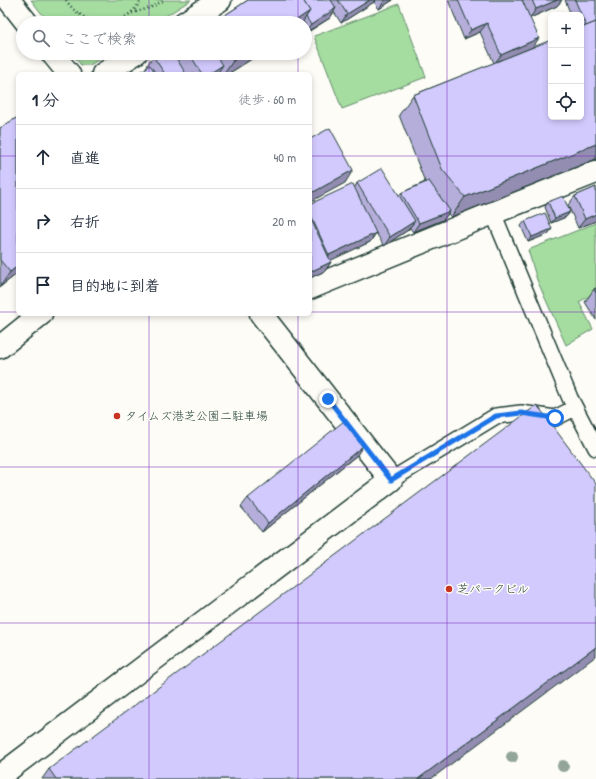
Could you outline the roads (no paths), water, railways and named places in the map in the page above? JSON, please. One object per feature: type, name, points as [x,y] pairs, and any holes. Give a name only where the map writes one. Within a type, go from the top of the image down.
[{"type":"street","points":[[9,0],[22,16]]},
{"type":"street","points":[[195,16],[220,0]]},
{"type":"street","points":[[58,60],[67,72]]},
{"type":"street","points":[[106,72],[125,60]]},
{"type":"street","points":[[312,287],[596,172]]},
{"type":"street","points":[[0,347],[39,316]]},
{"type":"street","points":[[0,776],[391,480],[263,316]]},
{"type":"lane","points":[[493,213],[570,398],[596,448]]},
{"type":"lane","points":[[391,480],[496,416],[521,413],[555,418],[575,408]]},
{"type":"place","name":"タイムズ港芝公園二駐車場","points":[[117,416]]},
{"type":"place","name":"芝パークビル","points":[[449,589]]}]
